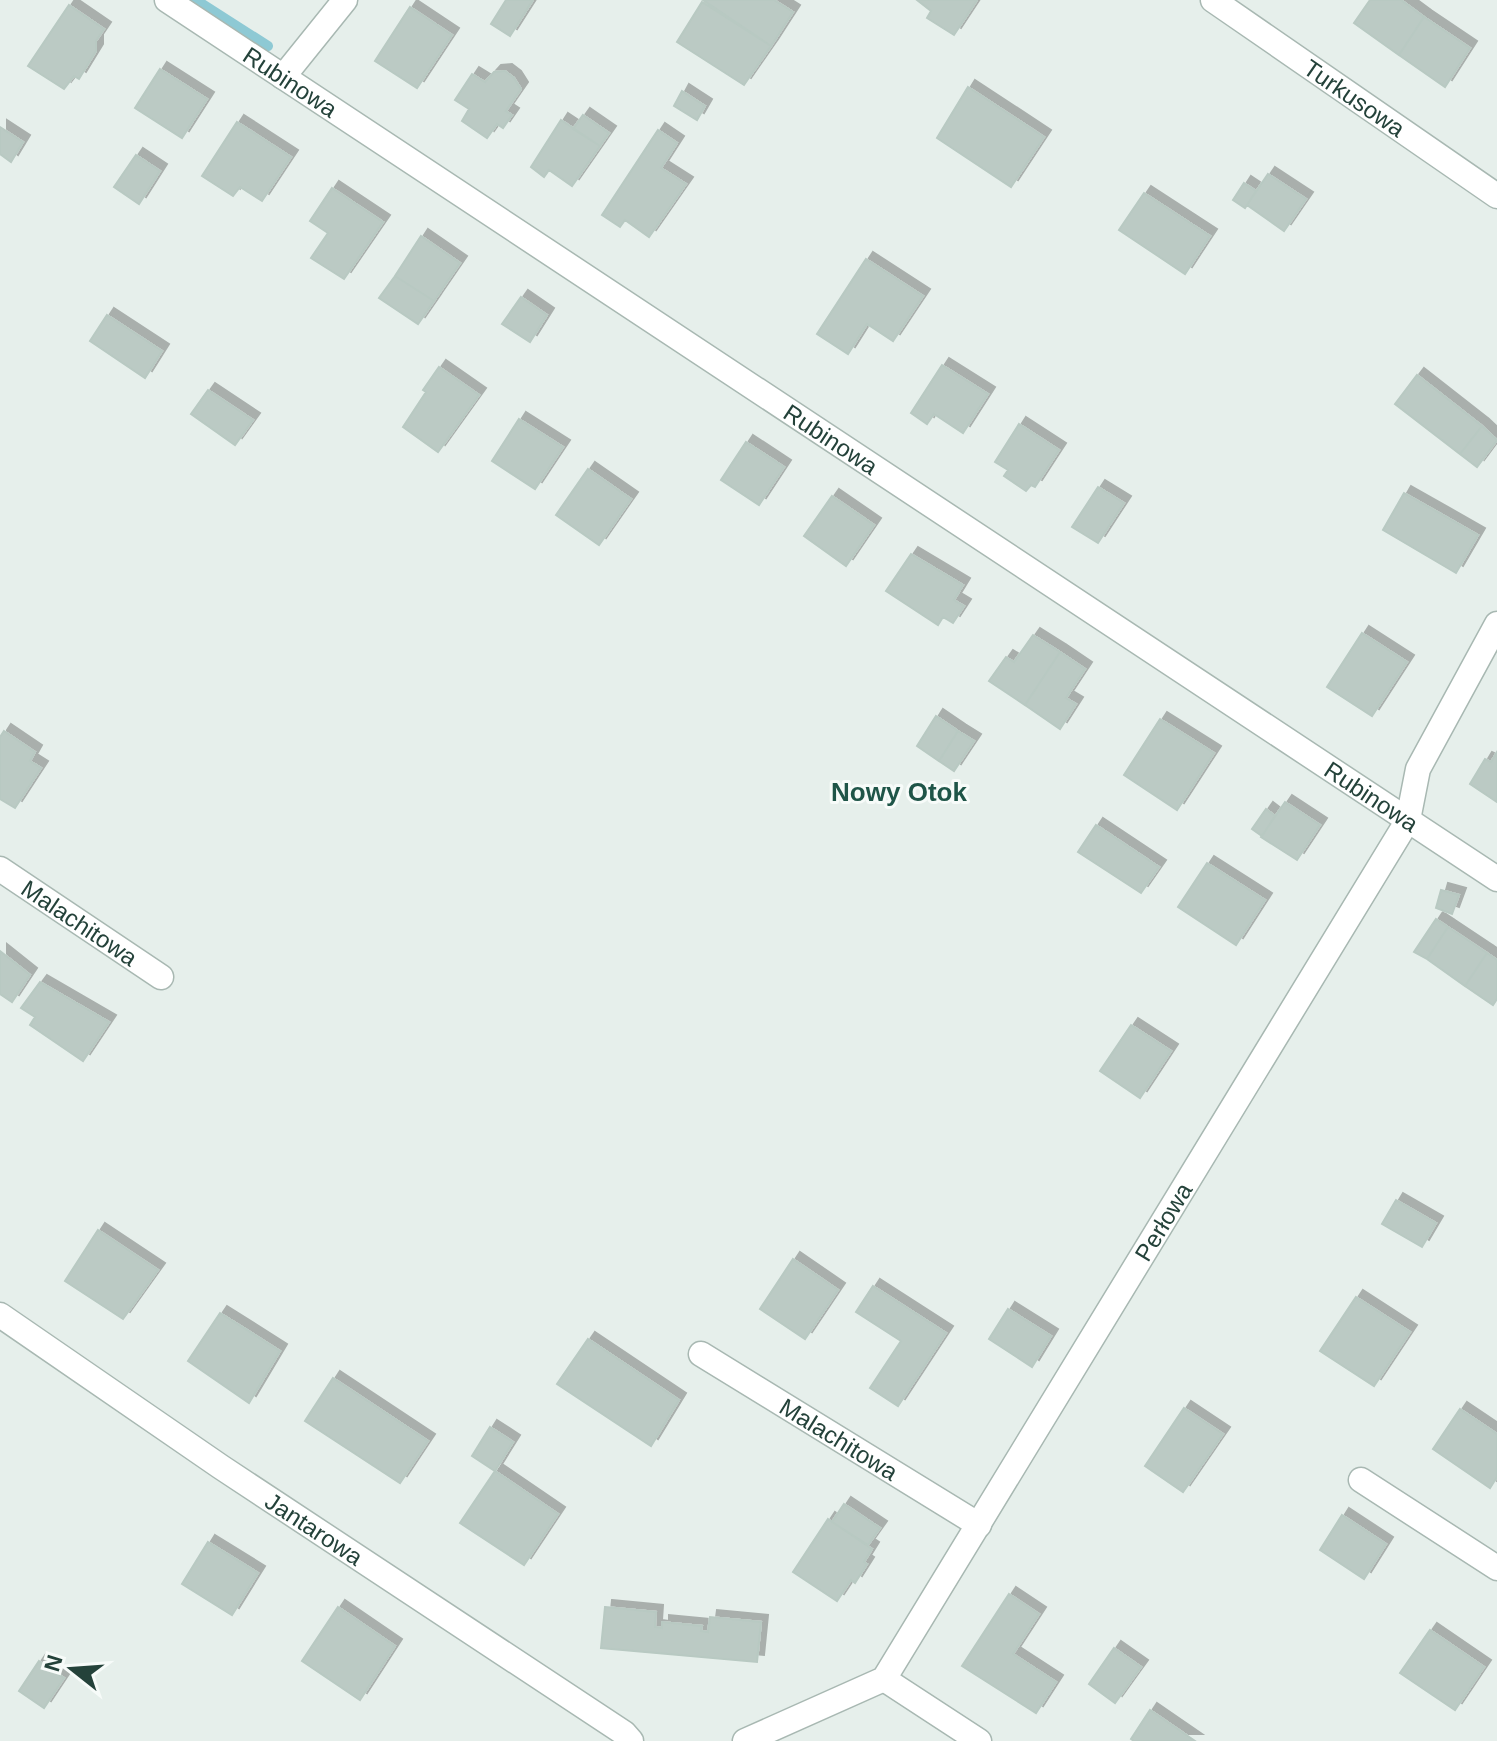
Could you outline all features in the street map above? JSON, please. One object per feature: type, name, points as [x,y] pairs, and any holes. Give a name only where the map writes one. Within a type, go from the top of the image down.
[{"type":"street","name":"Rubinowa","points":[[167,0],[1497,879]]},
{"type":"street","points":[[283,77],[345,0]]},
{"type":"street","name":"Turkusowa","points":[[1213,0],[1497,196]]},
{"type":"street","name":"Perłowa","points":[[884,1679],[1408,820],[1418,769],[1497,624]]},
{"type":"street","name":"Malachitowa","points":[[0,869],[161,977]]},
{"type":"street","name":"Jantarowa","points":[[0,1315],[221,1467],[624,1733],[631,1741]]},
{"type":"street","name":"Malachitowa","points":[[701,1354],[979,1525]]},
{"type":"street","points":[[1361,1480],[1497,1568]]},
{"type":"street","points":[[745,1741],[884,1679],[979,1741]]},
{"type":"building","points":[[506,0],[533,0],[510,36],[491,24]]},
{"type":"building","points":[[703,0],[774,0],[793,12],[771,46]]},
{"type":"building","points":[[917,0],[977,0],[954,35],[927,18],[931,11]]},
{"type":"building","points":[[1370,0],[1401,0],[1424,17],[1399,55],[1354,23]]},
{"type":"building","points":[[702,2],[771,46],[744,85],[677,42]]},
{"type":"building","points":[[69,5],[104,29],[96,41],[96,51],[79,79],[74,76],[64,89],[28,66]]},
{"type":"building","points":[[410,7],[452,35],[417,88],[375,61]]},
{"type":"building","points":[[1424,17],[1470,48],[1445,87],[1399,55]]},
{"type":"building","points":[[160,69],[207,99],[182,138],[135,108]]},
{"type":"building","points":[[505,71],[521,89],[506,111],[512,115],[503,128],[497,124],[487,138],[462,121],[469,109],[455,100],[472,74],[485,82],[494,72]]},
{"type":"building","points":[[968,87],[1044,137],[1011,187],[937,138]]},
{"type":"building","points":[[682,91],[705,106],[697,120],[674,106]]},
{"type":"building","points":[[583,115],[609,133],[600,146],[573,129]]},
{"type":"building","points":[[561,120],[600,146],[572,186],[549,170],[544,177],[531,167]]},
{"type":"building","points":[[237,122],[291,157],[262,201],[240,187],[233,196],[202,176]]},
{"type":"building","points":[[0,127],[23,142],[11,162],[0,154]]},
{"type":"building","points":[[658,130],[677,143],[661,168],[686,184],[649,237],[625,220],[620,227],[602,215]]},
{"type":"building","points":[[136,155],[160,171],[139,204],[114,187]]},
{"type":"building","points":[[1268,174],[1306,199],[1284,231],[1247,205]]},
{"type":"building","points":[[1244,183],[1256,191],[1245,208],[1233,200]]},
{"type":"building","points":[[332,188],[383,222],[344,279],[311,258],[328,233],[310,221]]},
{"type":"building","points":[[1144,193],[1210,236],[1185,274],[1119,230]]},
{"type":"building","points":[[421,236],[460,263],[434,301],[395,276]]},
{"type":"building","points":[[866,259],[923,296],[893,341],[867,324],[848,354],[817,334]]},
{"type":"building","points":[[395,276],[434,301],[418,324],[379,298]]},
{"type":"building","points":[[521,297],[547,315],[530,342],[502,324]]},
{"type":"building","points":[[107,315],[162,351],[145,378],[90,341]]},
{"type":"building","points":[[942,365],[988,394],[963,433],[934,414],[927,424],[911,413]]},
{"type":"building","points":[[439,367],[479,395],[438,452],[403,427]]},
{"type":"building","points":[[1417,375],[1482,426],[1460,454],[1395,404]]},
{"type":"building","points":[[208,390],[253,420],[235,445],[191,414]]},
{"type":"building","points":[[519,419],[563,447],[535,489],[492,461]]},
{"type":"building","points":[[1019,424],[1059,450],[1035,487],[1031,485],[1026,491],[1004,476],[1008,470],[995,462]]},
{"type":"building","points":[[1482,426],[1497,440],[1477,467],[1460,454]]},
{"type":"building","points":[[746,442],[784,467],[759,505],[721,480]]},
{"type":"building","points":[[588,469],[631,499],[599,545],[556,515]]},
{"type":"building","points":[[1098,487],[1124,503],[1098,543],[1072,527]]},
{"type":"building","points":[[1404,493],[1478,535],[1456,573],[1383,530]]},
{"type":"building","points":[[832,496],[874,525],[846,566],[804,536]]},
{"type":"building","points":[[911,554],[963,585],[954,600],[964,606],[953,623],[943,617],[938,625],[886,591]]},
{"type":"building","points":[[1362,633],[1407,662],[1372,716],[1327,687]]},
{"type":"building","points":[[1033,635],[1060,652],[1025,705],[989,681],[1006,657],[1014,662]]},
{"type":"building","points":[[1060,652],[1085,669],[1066,698],[1076,704],[1060,729],[1025,705]]},
{"type":"building","points":[[936,716],[958,731],[939,761],[917,746]]},
{"type":"building","points":[[1160,719],[1214,753],[1177,810],[1124,775]]},
{"type":"building","points":[[4,731],[35,752],[30,761],[41,768],[15,808],[0,799],[0,737]]},
{"type":"building","points":[[958,731],[974,741],[954,771],[939,761]]},
{"type":"building","points":[[1497,752],[1497,802],[1470,784],[1485,759],[1491,762]]},
{"type":"building","points":[[1285,802],[1320,825],[1297,860],[1261,837]]},
{"type":"building","points":[[1266,809],[1275,816],[1262,836],[1252,829]]},
{"type":"building","points":[[1096,825],[1159,867],[1141,893],[1078,852]]},
{"type":"building","points":[[1207,863],[1265,900],[1236,945],[1178,907]]},
{"type":"building","points":[[1441,890],[1459,895],[1452,914],[1436,908]]},
{"type":"building","points":[[1436,919],[1448,927],[1427,959],[1414,952]]},
{"type":"building","points":[[1448,927],[1487,953],[1465,986],[1427,959]]},
{"type":"building","points":[[0,951],[30,975],[12,1002],[0,994]]},
{"type":"building","points":[[1487,953],[1497,960],[1497,999],[1493,1005],[1465,986]]},
{"type":"building","points":[[40,982],[109,1022],[83,1061],[30,1025],[35,1017],[21,1008]]},
{"type":"building","points":[[1131,1025],[1171,1051],[1140,1098],[1100,1071]]},
{"type":"building","points":[[1396,1200],[1436,1223],[1422,1247],[1382,1224]]},
{"type":"building","points":[[98,1230],[158,1270],[123,1319],[65,1281]]},
{"type":"building","points":[[793,1259],[838,1290],[805,1339],[760,1309]]},
{"type":"building","points":[[873,1286],[946,1333],[898,1406],[870,1388],[901,1341],[856,1312]]},
{"type":"building","points":[[1356,1297],[1410,1332],[1374,1386],[1320,1351]]},
{"type":"building","points":[[1008,1309],[1051,1336],[1032,1367],[989,1339]]},
{"type":"building","points":[[220,1313],[280,1351],[249,1403],[188,1361]]},
{"type":"building","points":[[588,1339],[679,1400],[651,1446],[557,1384]]},
{"type":"building","points":[[333,1378],[428,1441],[400,1483],[305,1421]]},
{"type":"building","points":[[1184,1408],[1223,1434],[1183,1492],[1145,1466]]},
{"type":"building","points":[[1460,1409],[1497,1434],[1497,1477],[1490,1488],[1433,1449]]},
{"type":"building","points":[[490,1427],[513,1442],[495,1471],[472,1456]]},
{"type":"building","points":[[495,1471],[558,1514],[524,1565],[460,1523]]},
{"type":"building","points":[[844,1504],[880,1528],[868,1545],[832,1522]]},
{"type":"building","points":[[1342,1515],[1386,1544],[1364,1579],[1320,1550]]},
{"type":"building","points":[[828,1519],[872,1549],[855,1583],[851,1580],[837,1601],[793,1572]]},
{"type":"building","points":[[208,1542],[258,1573],[232,1615],[182,1584]]},
{"type":"building","points":[[1009,1594],[1039,1614],[1013,1654],[1056,1682],[1036,1713],[962,1666]]},
{"type":"building","points":[[338,1607],[395,1646],[360,1700],[302,1661]]},
{"type":"building","points":[[605,1607],[656,1612],[655,1627],[662,1628],[662,1622],[702,1626],[701,1631],[708,1632],[710,1617],[761,1622],[757,1662],[601,1648]]},
{"type":"building","points":[[1430,1630],[1484,1667],[1455,1710],[1400,1673]]},
{"type":"building","points":[[1114,1648],[1141,1667],[1115,1703],[1089,1684]]},
{"type":"building","points":[[39,1661],[64,1678],[44,1708],[19,1691]]},
{"type":"building","points":[[1150,1710],[1195,1741],[1131,1739]]},
{"type":"waterway","points":[[196,0],[268,46]]},
{"type":"district","name":"Nowy Otok","points":[[899,792]]}]
